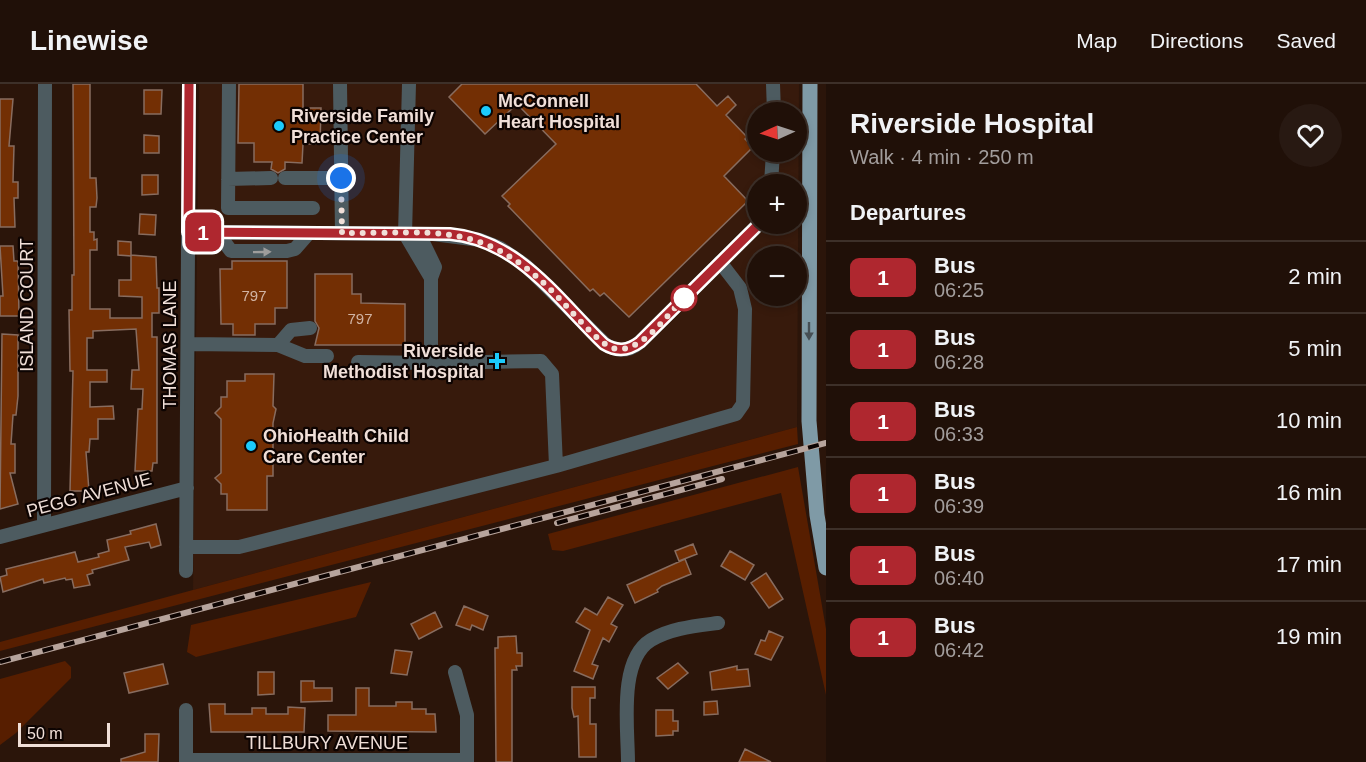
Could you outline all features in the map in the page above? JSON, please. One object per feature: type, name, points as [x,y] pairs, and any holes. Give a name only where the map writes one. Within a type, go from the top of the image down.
[{"type":"main road","points":[[810,84],[809,421],[817,514],[826,568]]},
{"type":"street","name":"ISLAND COURT","points":[[44,525],[45,84]]},
{"type":"street","name":"THOMAS LANE","points":[[186,571],[189,84]]},
{"type":"street","points":[[229,84],[228,208],[313,208]]},
{"type":"street","points":[[340,84],[342,233]]},
{"type":"street","points":[[409,84],[412,234],[431,278],[430,363]]},
{"type":"street","points":[[773,84],[774,102]]},
{"type":"street","points":[[228,179],[271,178]]},
{"type":"street","points":[[285,178],[341,178]]},
{"type":"street","points":[[188,232],[459,235],[500,249],[525,265],[604,344],[617,350],[630,349],[640,342],[749,234]]},
{"type":"street","points":[[217,232],[227,248],[237,252],[295,249],[309,233]]},
{"type":"street","points":[[186,548],[239,547],[556,466],[736,414],[743,404],[745,309],[741,288],[720,262]]},
{"type":"street","points":[[278,345],[291,330],[310,328]]},
{"type":"street","points":[[188,344],[278,345],[304,356],[327,356]]},
{"type":"street","points":[[358,362],[541,362],[552,374],[556,466]]},
{"type":"street","name":"PEGG AVENUE","points":[[0,537],[187,488]]},
{"type":"street","points":[[627,762],[627,689],[633,662],[639,650],[650,640],[664,635],[718,623]]},
{"type":"street","points":[[455,672],[467,715],[467,761]]},
{"type":"street","points":[[186,710],[186,761]]},
{"type":"street","name":"TILLBURY AVENUE","points":[[186,761],[467,761]]},
{"type":"shaded area","name":"Riverside Methodist Hospital","points":[[199,84],[799,84],[799,102],[747,102],[747,162],[799,162],[798,174],[747,174],[747,234],[798,234],[798,246],[747,246],[747,306],[798,306],[797,427],[193,590]]},
{"type":"shaded area","points":[[797,427],[798,444],[0,651],[0,642]]},
{"type":"shaded area","points":[[798,467],[826,629],[826,695],[781,493],[563,551],[552,550],[548,534]]},
{"type":"shaded area","points":[[371,582],[356,617],[196,657],[187,652],[191,625]]},
{"type":"shaded area","points":[[65,661],[71,667],[71,678],[16,733],[0,745],[0,679]]},
{"type":"building","points":[[73,84],[90,84],[90,178],[96,178],[97,198],[96,207],[90,207],[90,232],[94,232],[94,240],[97,239],[97,250],[90,250],[90,309],[110,309],[110,318],[142,318],[142,297],[119,296],[119,280],[131,280],[131,256],[118,255],[118,241],[131,242],[131,255],[156,257],[157,288],[159,288],[159,313],[152,313],[152,337],[157,337],[157,463],[153,463],[152,471],[135,471],[138,409],[142,409],[143,389],[131,389],[132,370],[139,370],[136,329],[93,331],[93,338],[87,338],[87,370],[107,370],[107,382],[90,382],[90,407],[113,406],[114,419],[98,419],[98,439],[90,439],[89,452],[86,452],[89,491],[70,491],[73,371],[70,371],[69,310],[72,310],[72,275],[74,275]]},
{"type":"building","name":"Riverside Family Practice Center","points":[[239,84],[303,84],[303,108],[321,108],[320,144],[303,144],[302,163],[285,162],[285,169],[278,173],[271,169],[272,162],[254,162],[254,143],[238,143]]},
{"type":"building","points":[[462,84],[696,84],[717,106],[728,96],[736,105],[726,115],[747,137],[745,139],[747,153],[724,176],[747,202],[629,317],[604,293],[600,296],[593,289],[590,291],[508,206],[510,204],[502,196],[556,144],[517,104],[485,134],[449,97]]},
{"type":"building","points":[[144,90],[162,90],[161,114],[144,114]]},
{"type":"building","points":[[0,99],[13,99],[9,146],[14,146],[13,182],[18,182],[18,198],[14,198],[15,227],[0,227]]},
{"type":"building","points":[[144,135],[159,136],[159,153],[144,153]]},
{"type":"building","points":[[142,175],[158,175],[158,194],[142,195]]},
{"type":"building","points":[[140,214],[156,215],[155,235],[139,234]]},
{"type":"building","points":[[0,246],[13,246],[14,261],[18,261],[19,316],[0,316],[0,296],[3,296]]},
{"type":"building","points":[[232,261],[287,261],[287,308],[275,308],[275,324],[255,324],[255,335],[233,335],[233,324],[221,324],[220,269],[232,269]]},
{"type":"building","points":[[315,274],[352,274],[352,294],[361,294],[361,303],[405,304],[405,345],[315,345],[319,328],[315,321]]},
{"type":"building","points":[[2,334],[18,335],[18,396],[16,415],[13,415],[11,444],[15,444],[15,473],[10,473],[18,504],[0,509]]},
{"type":"building","name":"OhioHealth Child Care Center","points":[[245,374],[274,374],[273,406],[276,409],[273,423],[273,476],[267,476],[267,510],[227,510],[227,494],[221,494],[221,484],[215,478],[221,473],[221,419],[215,413],[221,407],[221,397],[227,397],[227,381],[245,381]]},
{"type":"building","points":[[156,524],[161,545],[151,548],[149,542],[125,547],[129,560],[92,570],[93,573],[87,575],[90,585],[74,588],[72,579],[66,580],[65,578],[44,583],[43,579],[3,592],[0,577],[7,575],[6,569],[75,552],[78,562],[99,557],[98,554],[109,551],[107,540]]},
{"type":"building","points":[[693,544],[697,554],[679,561],[675,551]]},
{"type":"building","points":[[730,551],[754,565],[745,580],[721,566]]},
{"type":"building","points":[[685,559],[691,574],[662,586],[657,590],[658,592],[635,603],[627,585]]},
{"type":"building","points":[[766,573],[783,599],[769,608],[751,583]]},
{"type":"building","points":[[608,597],[623,605],[611,624],[617,627],[609,642],[603,638],[592,664],[598,666],[593,679],[574,671],[590,630],[576,622],[585,608],[597,615]]},
{"type":"building","points":[[464,606],[488,616],[483,630],[472,625],[470,630],[456,625]]},
{"type":"building","points":[[435,612],[442,627],[419,639],[411,624]]},
{"type":"building","points":[[769,631],[783,637],[771,660],[755,654],[761,640],[765,641]]},
{"type":"building","points":[[516,636],[517,653],[522,653],[522,666],[516,666],[517,670],[512,670],[512,762],[496,762],[495,648],[498,648],[498,637]]},
{"type":"building","points":[[395,650],[412,652],[407,675],[391,673]]},
{"type":"building","points":[[678,663],[688,673],[668,689],[657,678]]},
{"type":"building","points":[[163,664],[168,684],[129,693],[124,673]]},
{"type":"building","points":[[737,666],[737,670],[748,669],[750,686],[712,690],[710,672]]},
{"type":"building","points":[[258,672],[274,672],[274,694],[258,695]]},
{"type":"building","points":[[301,681],[314,681],[314,688],[332,688],[332,701],[301,702]]},
{"type":"building","points":[[572,687],[595,687],[595,698],[590,698],[590,724],[596,724],[596,757],[579,757],[578,716],[574,717],[572,708]]},
{"type":"building","points":[[356,688],[369,688],[369,706],[396,706],[396,702],[412,702],[412,709],[426,709],[426,714],[435,714],[436,732],[328,731],[328,715],[356,715]]},
{"type":"building","points":[[717,701],[718,714],[704,715],[704,702]]},
{"type":"building","points":[[209,704],[225,704],[225,714],[252,714],[252,708],[266,708],[266,714],[288,714],[288,707],[305,708],[304,732],[211,732]]},
{"type":"building","points":[[656,710],[673,710],[673,721],[678,721],[678,731],[673,731],[673,735],[656,736]]},
{"type":"building","points":[[145,734],[159,734],[158,762],[121,762],[121,759],[145,752]]},
{"type":"building","points":[[745,749],[771,762],[739,762]]},
{"type":"railway","points":[[0,662],[826,443]]},
{"type":"railway","points":[[557,523],[722,479]]},
{"type":"bus line","name":"1","points":[[189,84],[188,232],[450,234],[480,240],[513,256],[525,265],[604,344],[617,350],[630,349],[640,342],[750,234]]},
{"type":"place","name":"McConnell Heart Hospital","points":[[486,111]]},
{"type":"place","name":"Riverside Family Practice Center","points":[[279,126]]},
{"type":"place","name":"Riverside Methodist Hospital","points":[[497,361]]},
{"type":"place","name":"OhioHealth Child Care Center","points":[[251,446]]},
{"type":"route","points":[[341,178],[342,233],[450,234],[489,243],[525,265],[599,339],[617,350],[630,349],[636,345],[684,298]]}]
